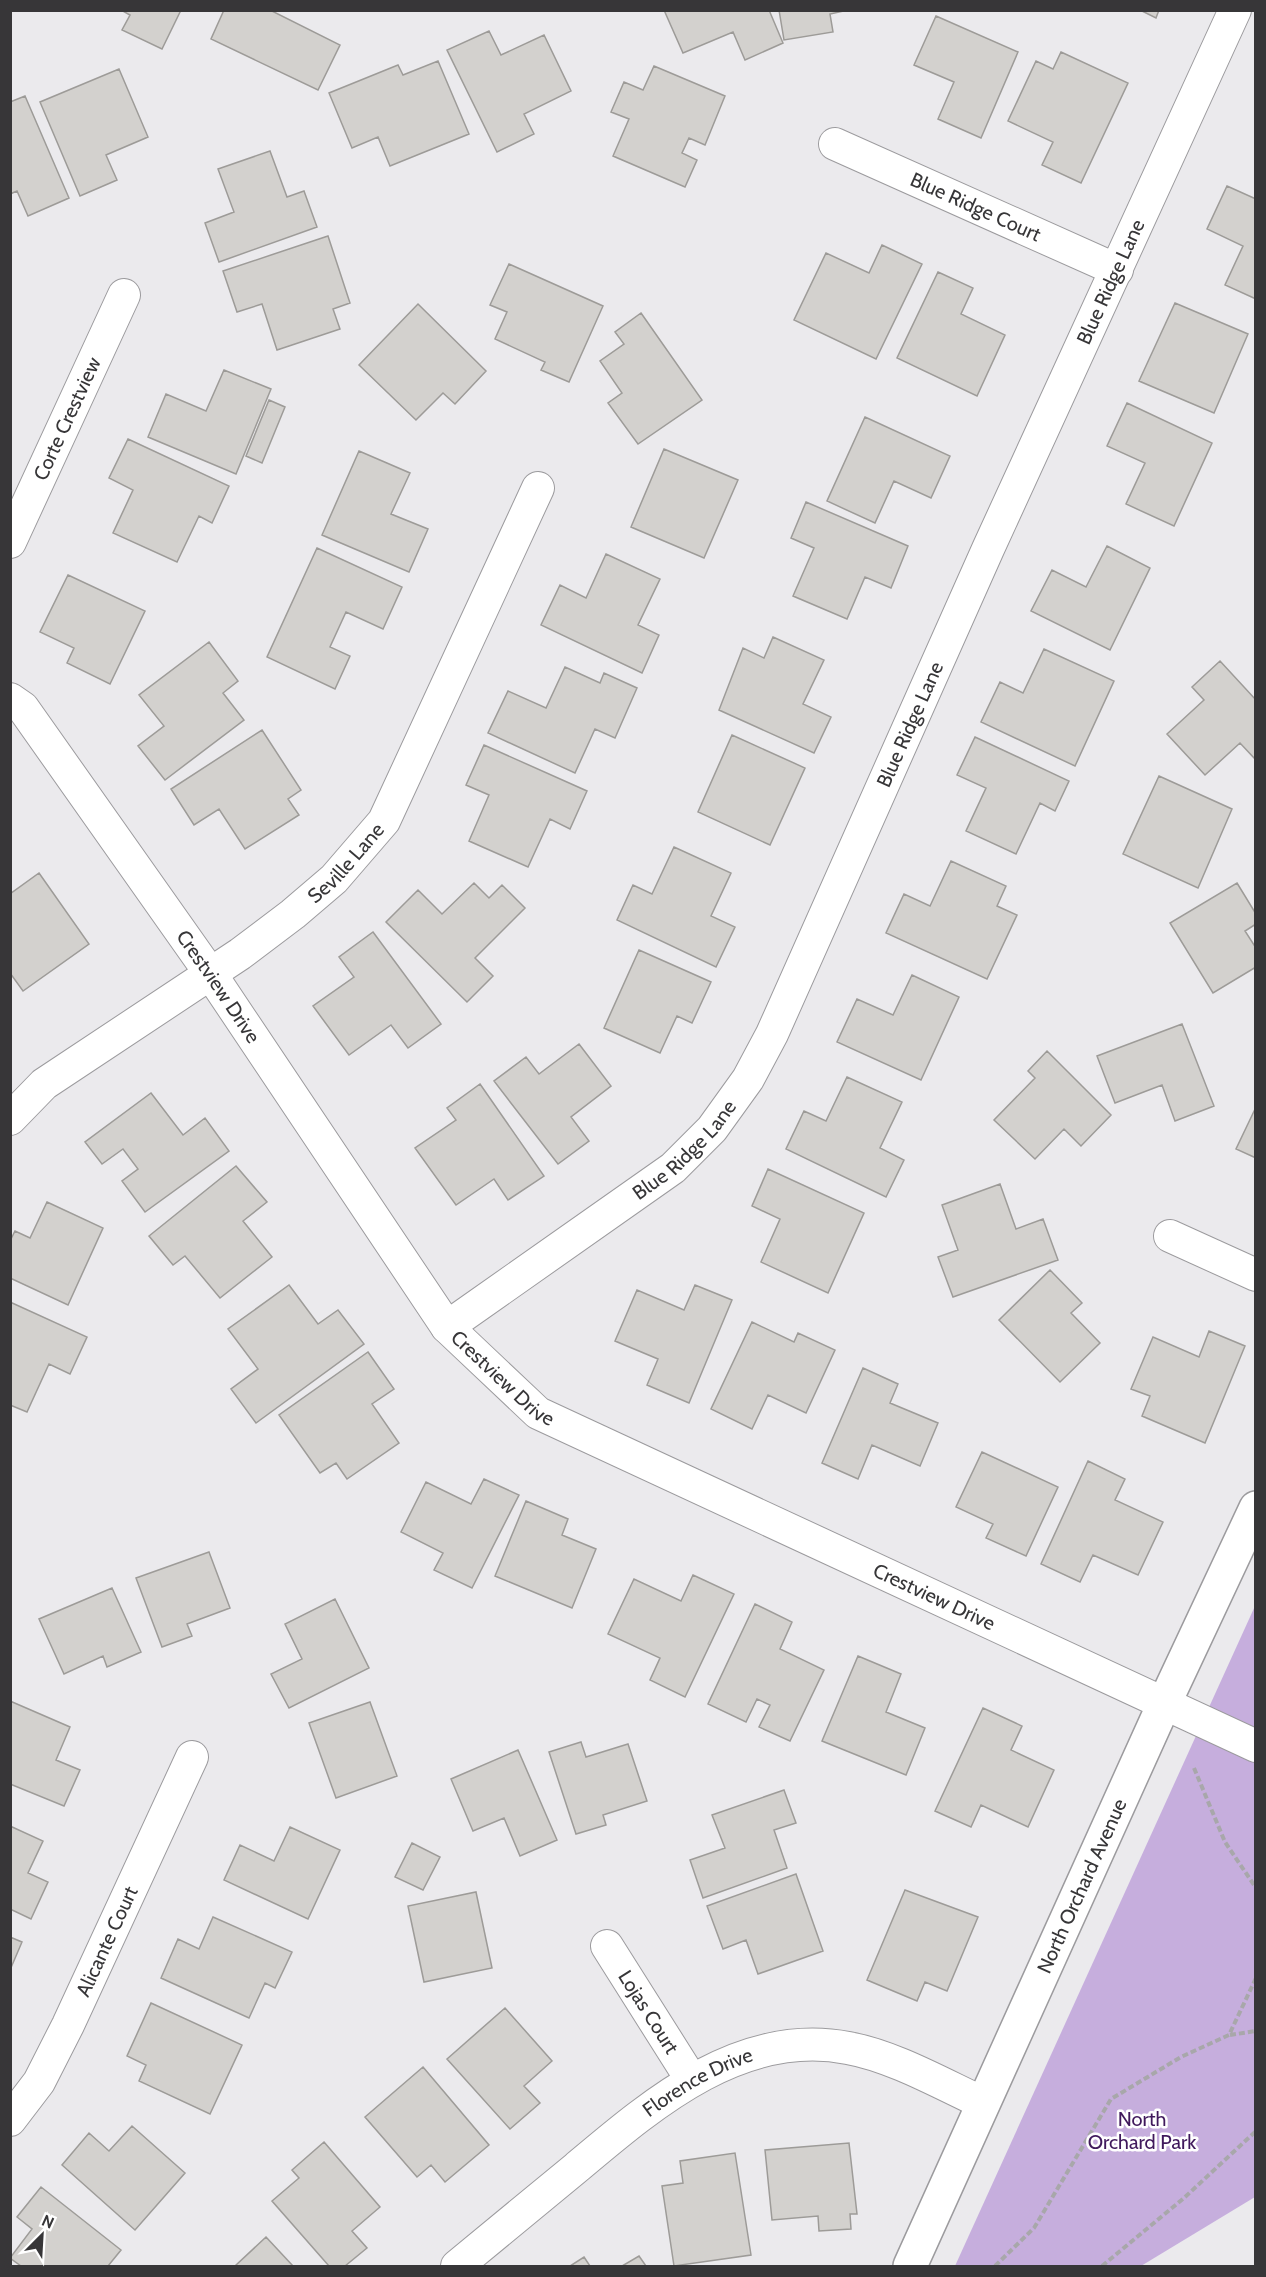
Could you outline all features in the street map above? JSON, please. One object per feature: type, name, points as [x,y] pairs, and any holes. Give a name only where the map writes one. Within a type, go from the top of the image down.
[{"type":"street","name":"Blue Ridge Lane","points":[[447,1327],[673,1168],[712,1129],[748,1079],[772,1034],[983,560],[1235,10]]},
{"type":"street","name":"Blue Ridge Court","points":[[835,144],[1117,270]]},
{"type":"street","name":"Corte Crestview","points":[[10,542],[124,295]]},
{"type":"street","name":"Seville Lane","points":[[10,1119],[44,1084],[247,949],[334,879],[384,821],[538,488]]},
{"type":"street","name":"Crestview Drive","points":[[10,699],[23,708],[210,974],[447,1327],[538,1413],[1256,1746]]},
{"type":"street","points":[[1170,1236],[1256,1275]]},
{"type":"street","name":"North Orchard Avenue","points":[[910,2266],[1164,1704],[1256,1508]]},
{"type":"street","name":"Alicante Court","points":[[10,2120],[39,2082],[68,2025],[192,1757]]},
{"type":"street","name":"Lojas Court","points":[[607,1946],[691,2079]]},
{"type":"street","name":"Florence Drive","points":[[457,2266],[637,2117],[691,2079],[752,2054],[800,2045],[849,2048],[898,2065],[983,2103]]},
{"type":"path","points":[[1194,1768],[1225,1842],[1256,1888]]},
{"type":"path","points":[[1229,2035],[1256,1978]]},
{"type":"path","points":[[995,2266],[1034,2228],[1111,2099],[1173,2062],[1229,2035],[1256,2031]]},
{"type":"path","points":[[1102,2266],[1184,2198],[1256,2131]]},
{"type":"green space","name":"North Orchard Park","points":[[1255,1606],[1255,2197],[1141,2266],[955,2266]]},
{"type":"building","points":[[121,10],[181,10],[162,49],[122,30],[130,15]]},
{"type":"building","points":[[224,10],[270,10],[340,45],[318,90],[211,39]]},
{"type":"building","points":[[664,10],[769,10],[783,43],[745,60],[733,32],[683,53]]},
{"type":"building","points":[[779,10],[848,10],[830,14],[833,32],[784,40]]},
{"type":"building","points":[[1140,10],[1159,10],[1156,18]]},
{"type":"building","points":[[936,16],[1018,52],[981,138],[938,119],[954,82],[914,65]]},
{"type":"building","points":[[489,31],[501,55],[544,35],[571,91],[524,114],[534,134],[497,152],[447,50]]},
{"type":"building","points":[[1061,52],[1128,83],[1081,183],[1042,165],[1053,142],[1008,121],[1036,61],[1053,69]]},
{"type":"building","points":[[438,61],[469,134],[390,166],[378,137],[352,148],[329,93],[398,65],[403,75]]},
{"type":"building","points":[[654,66],[725,96],[705,145],[689,138],[682,153],[697,160],[685,187],[613,156],[629,119],[611,112],[624,82],[643,90]]},
{"type":"building","points":[[119,69],[148,137],[106,155],[117,180],[80,196],[40,102]]},
{"type":"building","points":[[25,96],[69,198],[28,216],[17,191],[10,194],[10,102]]},
{"type":"building","points":[[270,151],[287,197],[304,191],[317,227],[219,262],[205,223],[234,212],[218,169]]},
{"type":"building","points":[[1227,186],[1256,199],[1256,299],[1225,285],[1243,246],[1207,229]]},
{"type":"building","points":[[328,236],[350,303],[333,309],[340,329],[277,350],[262,304],[237,312],[223,271]]},
{"type":"building","points":[[882,245],[922,264],[876,359],[794,320],[826,253],[869,273]]},
{"type":"building","points":[[509,264],[603,306],[569,382],[541,370],[545,362],[495,339],[507,312],[490,305]]},
{"type":"building","points":[[938,272],[973,288],[961,314],[1005,335],[977,396],[897,358]]},
{"type":"building","points":[[1175,303],[1248,334],[1214,413],[1139,381]]},
{"type":"building","points":[[418,304],[486,371],[455,404],[443,393],[416,420],[359,365]]},
{"type":"building","points":[[641,313],[702,400],[638,444],[608,403],[622,393],[600,361],[624,344],[615,332]]},
{"type":"building","points":[[224,370],[271,389],[236,474],[148,437],[166,394],[206,411]]},
{"type":"building","points":[[269,400],[285,407],[262,463],[246,456]]},
{"type":"building","points":[[1127,403],[1212,443],[1174,526],[1126,504],[1145,463],[1107,446]]},
{"type":"building","points":[[865,417],[950,456],[931,498],[894,481],[875,523],[827,501]]},
{"type":"building","points":[[128,439],[229,486],[212,523],[199,516],[177,562],[113,533],[133,490],[109,478]]},
{"type":"building","points":[[664,449],[738,480],[704,558],[631,527]]},
{"type":"building","points":[[359,451],[410,473],[391,514],[428,529],[409,572],[322,535]]},
{"type":"building","points":[[806,502],[908,546],[891,588],[865,577],[847,619],[793,596],[814,548],[791,538]]},
{"type":"building","points":[[1107,546],[1150,568],[1110,650],[1031,611],[1052,570],[1086,587]]},
{"type":"building","points":[[317,548],[402,587],[383,629],[346,612],[330,647],[350,656],[335,689],[267,657]]},
{"type":"building","points":[[606,554],[660,579],[638,625],[659,635],[642,673],[541,625],[560,585],[586,598]]},
{"type":"building","points":[[68,575],[145,611],[110,684],[67,663],[74,648],[40,632]]},
{"type":"building","points":[[773,637],[824,660],[803,704],[831,717],[814,753],[719,710],[743,648],[764,658]]},
{"type":"building","points":[[209,642],[238,681],[223,693],[244,720],[165,780],[138,746],[164,726],[139,695]]},
{"type":"building","points":[[1044,649],[1114,681],[1075,766],[981,722],[1000,682],[1023,693]]},
{"type":"building","points":[[1220,661],[1256,700],[1256,760],[1240,743],[1205,775],[1167,734],[1204,700],[1192,687]]},
{"type":"building","points":[[565,667],[600,683],[604,673],[637,688],[615,738],[595,729],[575,773],[488,733],[508,691],[546,708]]},
{"type":"building","points":[[262,730],[301,790],[288,799],[299,815],[245,849],[219,809],[194,825],[171,789]]},
{"type":"building","points":[[732,735],[805,768],[770,845],[698,812]]},
{"type":"building","points":[[975,737],[1069,781],[1055,811],[1040,803],[1016,854],[966,831],[986,788],[957,775]]},
{"type":"building","points":[[484,745],[587,791],[570,829],[550,819],[528,867],[469,841],[489,795],[466,785]]},
{"type":"building","points":[[1159,776],[1232,809],[1198,888],[1123,854]]},
{"type":"building","points":[[674,847],[731,873],[711,916],[735,927],[716,967],[617,920],[633,885],[652,894]]},
{"type":"building","points":[[951,861],[1006,886],[997,906],[1017,915],[987,979],[886,933],[904,894],[930,906]]},
{"type":"building","points":[[39,873],[89,944],[23,991],[10,973],[10,894]]},
{"type":"building","points":[[474,883],[489,898],[502,885],[525,908],[475,958],[493,976],[467,1002],[386,922],[418,890],[442,914]]},
{"type":"building","points":[[1237,883],[1256,914],[1256,924],[1245,931],[1256,948],[1256,967],[1213,993],[1170,923]]},
{"type":"building","points":[[373,932],[441,1024],[408,1048],[391,1025],[349,1055],[313,1006],[354,977],[339,957]]},
{"type":"building","points":[[639,950],[711,982],[692,1023],[677,1016],[660,1053],[604,1028]]},
{"type":"building","points":[[912,975],[959,997],[921,1080],[837,1042],[857,999],[893,1015]]},
{"type":"building","points":[[1182,1024],[1214,1106],[1175,1121],[1162,1085],[1115,1103],[1097,1056]]},
{"type":"building","points":[[579,1044],[611,1086],[571,1117],[589,1141],[558,1164],[494,1081],[526,1057],[539,1074]]},
{"type":"building","points":[[1047,1051],[1111,1115],[1081,1146],[1064,1129],[1035,1159],[994,1120],[1035,1078],[1028,1071]]},
{"type":"building","points":[[847,1077],[902,1102],[880,1148],[904,1160],[886,1197],[786,1149],[804,1111],[826,1121]]},
{"type":"building","points":[[480,1084],[544,1176],[508,1200],[494,1179],[456,1205],[415,1148],[456,1120],[447,1108]]},
{"type":"building","points":[[151,1093],[183,1135],[205,1118],[229,1151],[145,1212],[122,1181],[138,1169],[123,1149],[102,1164],[85,1142]]},
{"type":"building","points":[[1256,1107],[1256,1158],[1236,1149]]},
{"type":"building","points":[[236,1166],[267,1202],[243,1221],[272,1257],[220,1298],[185,1256],[173,1265],[149,1236]]},
{"type":"building","points":[[768,1169],[864,1213],[828,1293],[761,1262],[780,1219],[752,1206]]},
{"type":"building","points":[[1000,1184],[1016,1229],[1043,1219],[1058,1260],[953,1297],[938,1257],[958,1250],[942,1205]]},
{"type":"building","points":[[47,1202],[103,1228],[68,1305],[10,1278],[10,1241],[15,1231],[30,1238]]},
{"type":"building","points":[[1050,1270],[1082,1303],[1071,1313],[1100,1343],[1060,1382],[999,1320]]},
{"type":"building","points":[[289,1285],[318,1324],[338,1310],[364,1344],[256,1423],[231,1389],[258,1369],[228,1329]]},
{"type":"building","points":[[695,1285],[732,1300],[689,1403],[647,1385],[658,1359],[615,1341],[637,1290],[684,1310]]},
{"type":"building","points":[[10,1302],[87,1337],[70,1374],[49,1364],[27,1412],[10,1405]]},
{"type":"building","points":[[752,1322],[794,1342],[798,1333],[835,1350],[806,1413],[768,1395],[752,1429],[711,1409]]},
{"type":"building","points":[[1209,1331],[1245,1346],[1205,1443],[1142,1416],[1150,1396],[1131,1389],[1153,1337],[1199,1357]]},
{"type":"building","points":[[368,1352],[394,1389],[372,1404],[399,1443],[347,1479],[336,1463],[320,1473],[279,1415]]},
{"type":"building","points":[[863,1368],[898,1384],[890,1403],[938,1423],[920,1466],[872,1445],[858,1479],[822,1463]]},
{"type":"building","points":[[982,1452],[1058,1487],[1026,1556],[986,1538],[993,1524],[956,1507]]},
{"type":"building","points":[[1088,1461],[1125,1479],[1115,1500],[1163,1522],[1138,1575],[1093,1555],[1080,1582],[1041,1564]]},
{"type":"building","points":[[484,1479],[519,1495],[472,1588],[434,1570],[443,1553],[401,1532],[426,1482],[471,1504]]},
{"type":"building","points":[[526,1501],[568,1519],[562,1535],[596,1549],[572,1608],[495,1576]]},
{"type":"building","points":[[209,1552],[230,1608],[187,1624],[192,1636],[162,1647],[136,1578]]},
{"type":"building","points":[[693,1575],[734,1594],[685,1697],[650,1680],[660,1658],[608,1634],[634,1579],[681,1601]]},
{"type":"building","points":[[112,1588],[141,1652],[107,1667],[103,1656],[64,1674],[39,1619]]},
{"type":"building","points":[[335,1599],[369,1668],[289,1708],[271,1674],[302,1659],[285,1624]]},
{"type":"building","points":[[755,1604],[792,1622],[780,1649],[824,1670],[790,1741],[759,1727],[770,1705],[757,1699],[746,1722],[708,1704]]},
{"type":"building","points":[[858,1656],[901,1674],[886,1712],[925,1728],[906,1775],[822,1741]]},
{"type":"building","points":[[10,1701],[70,1727],[56,1760],[80,1770],[64,1806],[10,1784]]},
{"type":"building","points":[[370,1702],[397,1776],[336,1798],[309,1723]]},
{"type":"building","points":[[983,1708],[1022,1726],[1011,1750],[1054,1770],[1028,1827],[981,1805],[971,1827],[935,1811]]},
{"type":"building","points":[[581,1742],[586,1757],[628,1744],[647,1801],[603,1815],[606,1825],[576,1834],[549,1752]]},
{"type":"building","points":[[518,1750],[557,1840],[520,1856],[504,1818],[473,1831],[451,1779]]},
{"type":"building","points":[[784,1790],[796,1823],[774,1830],[787,1868],[703,1898],[690,1860],[725,1848],[712,1815]]},
{"type":"building","points":[[10,1826],[43,1841],[28,1873],[48,1882],[31,1919],[10,1909]]},
{"type":"building","points":[[290,1827],[340,1850],[308,1919],[224,1880],[240,1845],[274,1861]]},
{"type":"building","points":[[412,1843],[440,1857],[423,1890],[395,1877]]},
{"type":"building","points":[[796,1874],[823,1951],[758,1974],[746,1940],[723,1949],[707,1906]]},
{"type":"building","points":[[905,1890],[978,1917],[947,1991],[925,1982],[917,2001],[867,1980]]},
{"type":"building","points":[[476,1892],[492,1968],[424,1982],[408,1906]]},
{"type":"building","points":[[213,1917],[292,1952],[275,1988],[265,1983],[249,2018],[161,1978],[178,1939],[199,1949]]},
{"type":"building","points":[[10,1937],[22,1942],[10,1970]]},
{"type":"building","points":[[151,2003],[242,2045],[210,2114],[139,2081],[146,2065],[127,2056]]},
{"type":"building","points":[[505,2008],[552,2061],[524,2086],[540,2103],[510,2129],[447,2059]]},
{"type":"building","points":[[423,2067],[489,2145],[445,2182],[431,2165],[417,2177],[365,2117]]},
{"type":"building","points":[[132,2126],[185,2173],[135,2230],[62,2165],[89,2133],[109,2151]]},
{"type":"building","points":[[324,2142],[380,2207],[352,2231],[367,2248],[345,2266],[329,2266],[272,2201],[299,2178],[292,2170]]},
{"type":"building","points":[[849,2143],[857,2214],[850,2214],[851,2229],[819,2231],[818,2216],[772,2220],[765,2150]]},
{"type":"building","points":[[735,2153],[751,2255],[674,2266],[662,2186],[683,2183],[680,2161]]},
{"type":"building","points":[[41,2187],[121,2250],[108,2266],[21,2266],[10,2258],[32,2229],[17,2217]]},
{"type":"building","points":[[266,2237],[293,2266],[235,2266]]},
{"type":"building","points":[[639,2256],[646,2266],[622,2266]]},
{"type":"building","points":[[584,2257],[590,2266],[570,2266]]}]
